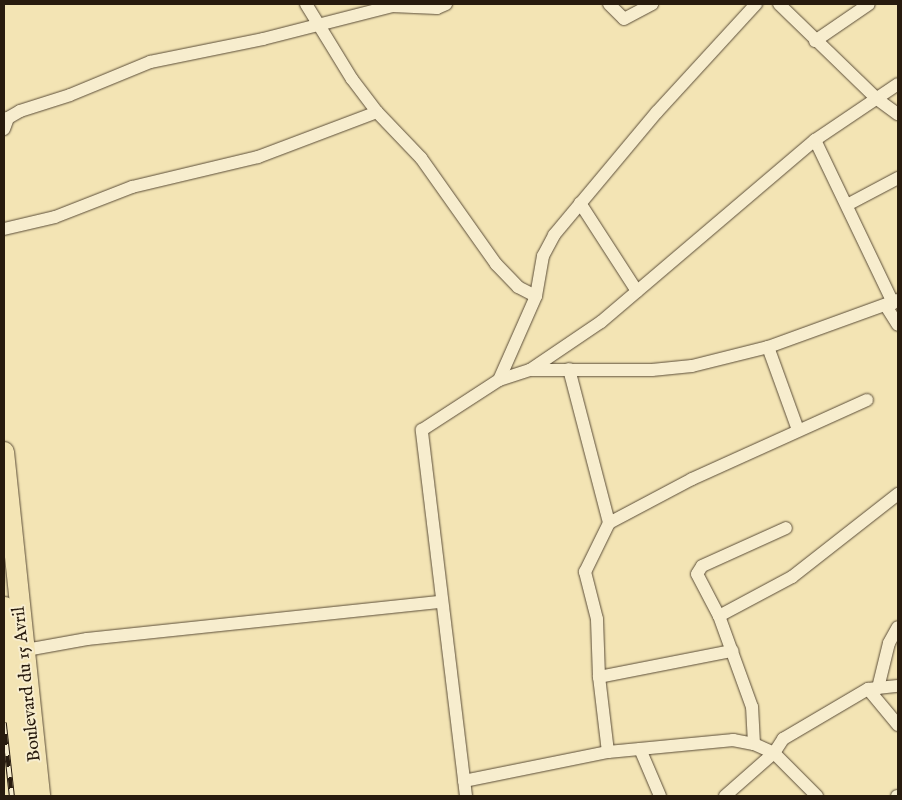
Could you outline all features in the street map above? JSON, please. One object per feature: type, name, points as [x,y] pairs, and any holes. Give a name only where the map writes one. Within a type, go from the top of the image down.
[{"type":"highway","name":"Boulevard du 15 Avril","points":[[4,607],[22,796]]},
{"type":"main road","name":"Boulevard du 15 Avril","points":[[4,452],[40,796]]},
{"type":"street","points":[[306,4],[319,27],[376,112],[421,158],[505,274],[518,287],[536,296]]},
{"type":"street","points":[[4,129],[14,114],[70,95],[150,62],[319,27],[392,6],[437,8],[446,4]]},
{"type":"street","points":[[609,4],[624,19],[652,4]]},
{"type":"street","points":[[499,380],[536,296],[543,256],[554,235],[756,4]]},
{"type":"street","points":[[779,4],[815,41],[877,98],[898,114]]},
{"type":"street","points":[[815,41],[869,4]]},
{"type":"street","points":[[466,796],[441,602],[422,430],[499,380],[530,370],[601,322],[815,140],[898,84]]},
{"type":"street","points":[[4,228],[55,217],[140,185],[258,156],[376,112]]},
{"type":"street","points":[[815,140],[893,303],[898,325]]},
{"type":"street","points":[[847,205],[898,178]]},
{"type":"street","points":[[580,203],[638,291]]},
{"type":"street","points":[[530,370],[652,370],[692,366],[768,347],[893,303]]},
{"type":"street","points":[[768,347],[798,430]]},
{"type":"street","points":[[569,370],[609,523]]},
{"type":"street","points":[[608,752],[598,677],[597,619],[585,572],[609,523],[692,479],[867,400]]},
{"type":"street","points":[[718,616],[792,577],[898,494]]},
{"type":"street","points":[[754,744],[753,711],[718,616],[698,579],[698,570],[786,528]]},
{"type":"street","points":[[26,650],[87,640],[441,602]]},
{"type":"street","points":[[873,689],[890,643],[898,628]]},
{"type":"street","points":[[598,677],[732,651]]},
{"type":"street","points":[[725,796],[774,753],[783,739],[873,689],[898,686]]},
{"type":"street","points":[[873,689],[898,725]]},
{"type":"street","points":[[464,781],[608,752],[733,740],[754,744],[774,753],[817,796]]},
{"type":"street","points":[[640,749],[660,796]]},
{"type":"railway","points":[[4,723],[12,796]]}]
